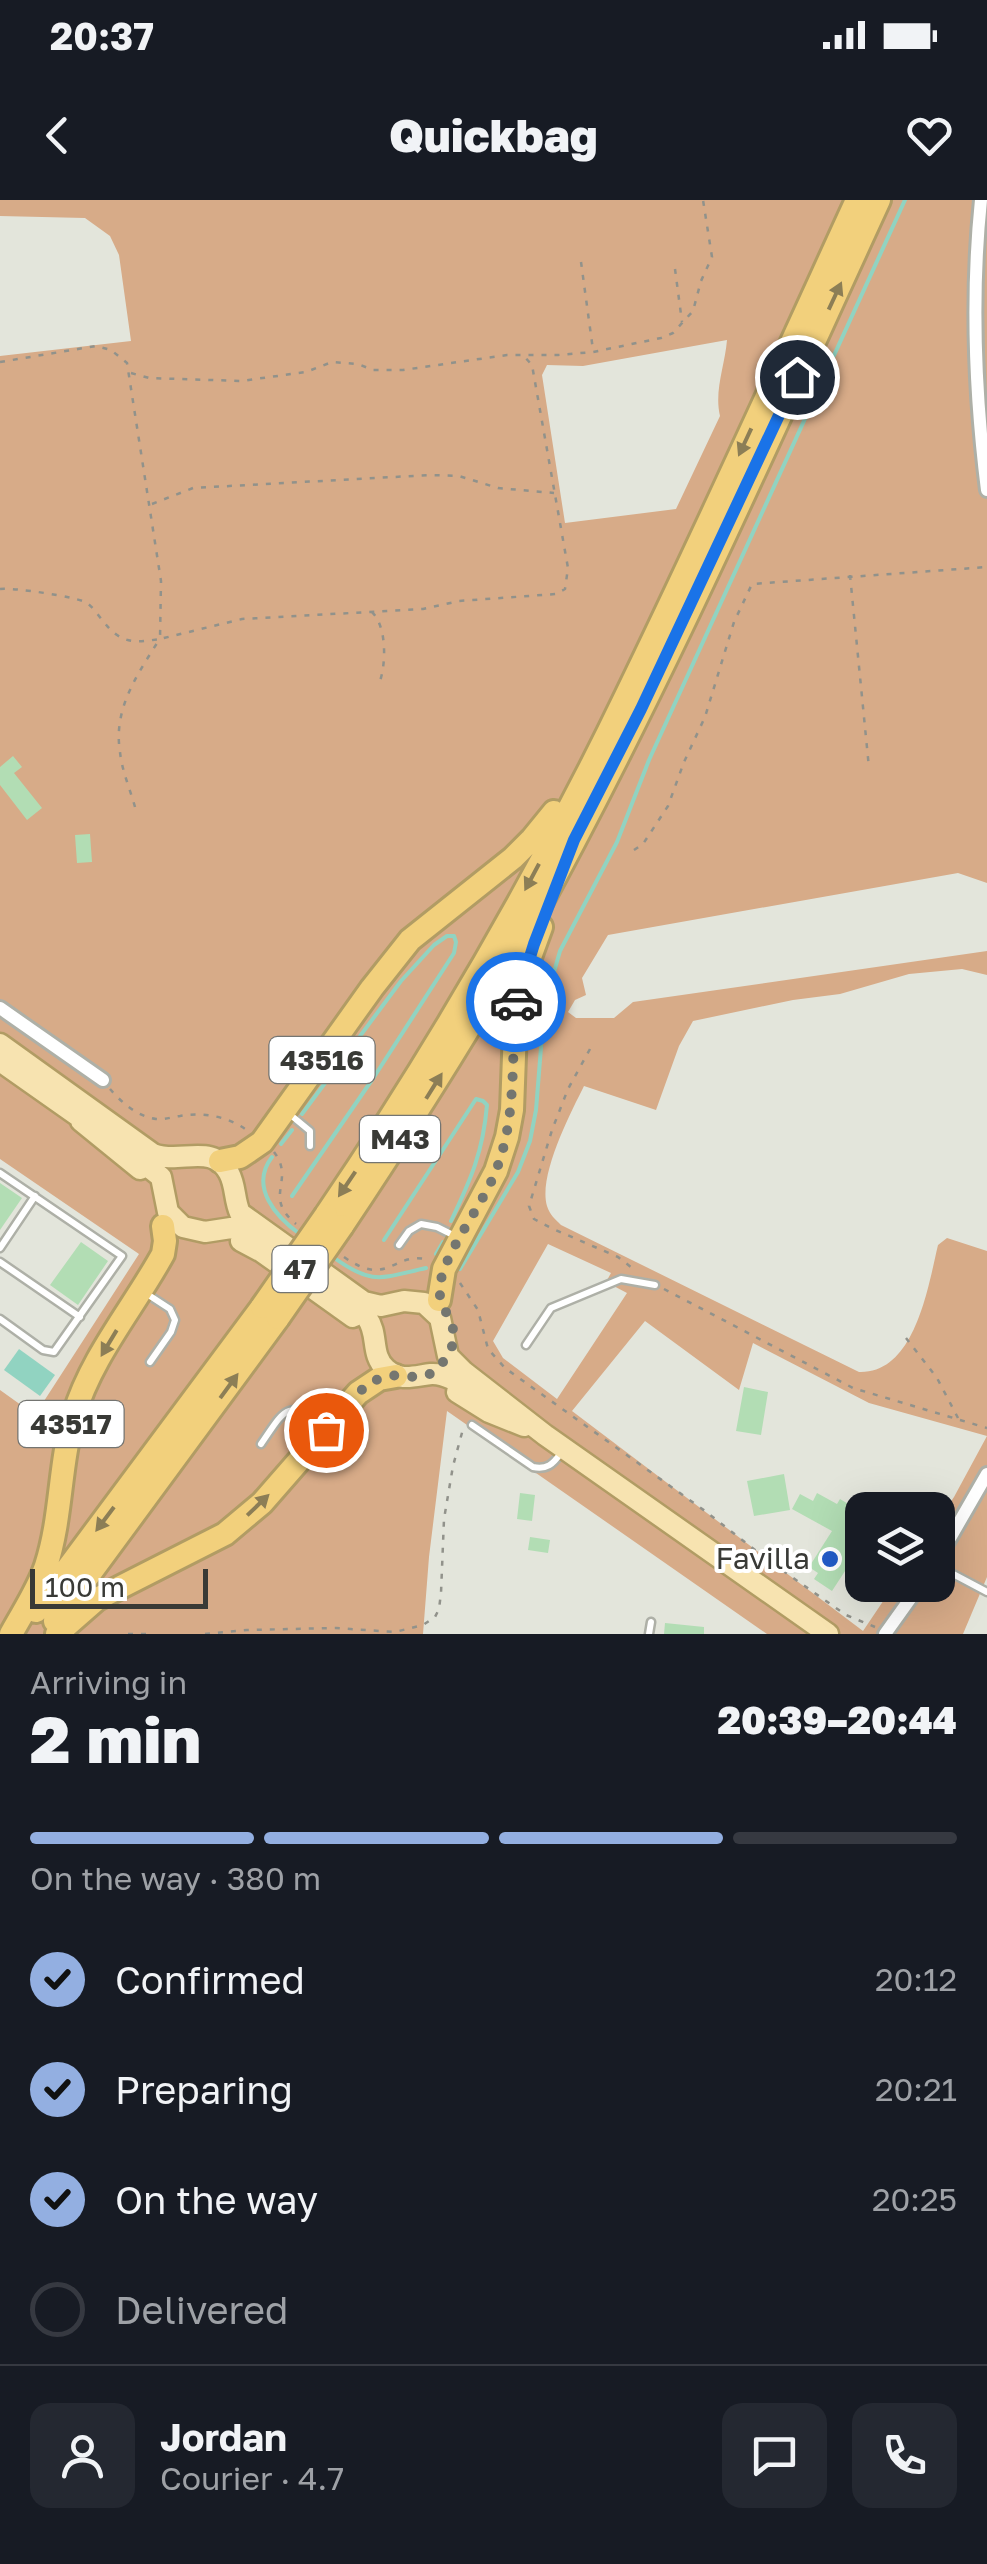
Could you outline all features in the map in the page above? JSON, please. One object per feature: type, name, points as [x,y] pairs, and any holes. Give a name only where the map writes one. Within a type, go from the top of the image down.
[{"type":"highway","name":"M43","points":[[45,1634],[180,1454],[334,1220],[505,927],[626,697],[858,200]]},
{"type":"highway","name":"M43","points":[[334,1220],[400,1140],[530,924],[641,709],[879,200]]},
{"type":"highway","name":"43516","points":[[228,1160],[248,1153],[262,1142],[410,940],[513,858],[545,824],[596,737],[626,697]]},
{"type":"highway","points":[[439,1300],[444,1269],[496,1171],[507,1137],[512,1110],[516,1002],[574,840]]},
{"type":"highway","name":"43517","points":[[11,1634],[45,1568],[56,1525],[68,1437],[80,1397],[163,1254],[163,1226]]},
{"type":"highway","name":"M43","points":[[19,1634],[270,1312]]},
{"type":"highway","points":[[56,1634],[97,1599],[225,1534],[262,1502],[358,1394],[388,1377]]},
{"type":"main road","points":[[0,1044],[122,1146],[158,1182]]},
{"type":"main road","points":[[0,1062],[72,1104],[155,1144],[176,1153],[209,1145],[224,1150],[228,1160]]},
{"type":"main road","points":[[163,1226],[156,1208],[158,1182],[176,1153]]},
{"type":"main road","name":"47","points":[[228,1160],[244,1180],[251,1212],[364,1292],[420,1291],[439,1300]]},
{"type":"main road","name":"47","points":[[228,1160],[236,1204],[247,1220],[364,1302],[381,1306],[404,1301],[424,1303],[440,1318],[450,1351],[501,1391],[545,1434],[828,1634]]},
{"type":"main road","name":"47","points":[[158,1182],[165,1205],[182,1228],[197,1232],[231,1228],[246,1232],[366,1317],[372,1327],[375,1353],[388,1377]]},
{"type":"main road","name":"47","points":[[163,1226],[177,1238],[194,1243],[237,1239],[250,1245],[357,1321],[370,1367],[404,1388],[437,1385],[439,1380],[489,1412],[545,1434]]},
{"type":"main road","points":[[439,1300],[454,1328],[439,1380]]},
{"type":"street","points":[[981,200],[978,403],[987,490]]},
{"type":"street","points":[[0,1008],[103,1080]]},
{"type":"street","points":[[955,1531],[987,1474]]},
{"type":"street","points":[[882,1632],[906,1602]]},
{"type":"lane","points":[[286,1112],[310,1131],[310,1146]]},
{"type":"lane","points":[[0,1173],[122,1256],[54,1352],[43,1350],[0,1319]]},
{"type":"lane","points":[[0,1248],[35,1196]]},
{"type":"lane","points":[[398,1245],[421,1224],[461,1239]]},
{"type":"lane","points":[[0,1262],[80,1317]]},
{"type":"lane","points":[[526,1345],[551,1308],[622,1279],[655,1285]]},
{"type":"lane","points":[[142,1291],[167,1306],[175,1320],[172,1332],[150,1362]]},
{"type":"lane","points":[[261,1444],[277,1422],[293,1409],[306,1412],[326,1430]]},
{"type":"lane","points":[[472,1425],[541,1468],[549,1466],[565,1448]]},
{"type":"lane","points":[[955,1572],[987,1592]]},
{"type":"lane","points":[[649,1634],[651,1622]]},
{"type":"path","points":[[130,373],[149,378],[241,381],[306,372],[332,362],[358,364],[373,370],[403,370],[522,354],[594,352],[662,338],[673,333],[693,311],[712,256],[703,200]]},
{"type":"path","points":[[580,262],[594,352]]},
{"type":"path","points":[[675,268],[682,323]]},
{"type":"path","points":[[0,362],[96,346],[111,350],[126,362],[130,373],[161,581],[160,639],[130,685],[120,719],[119,751],[135,807]]},
{"type":"path","points":[[0,589],[81,599],[110,630],[130,642],[160,639],[242,618],[423,609],[459,601],[556,594],[565,589],[568,568],[532,365],[522,354]]},
{"type":"path","points":[[532,365],[544,355]]},
{"type":"path","points":[[150,504],[193,488],[430,476],[460,476],[498,488],[555,494]]},
{"type":"path","points":[[634,850],[668,806],[705,717],[734,622],[752,584],[987,567]]},
{"type":"path","points":[[850,576],[869,768]]},
{"type":"path","points":[[372,611],[380,620],[384,668],[380,682]]},
{"type":"path","points":[[590,1049],[552,1130],[529,1206],[534,1219],[618,1256],[655,1285],[853,1388],[987,1428]]},
{"type":"path","points":[[103,1080],[125,1104],[150,1118],[212,1116],[234,1122],[262,1142],[281,1163],[280,1207],[308,1232]]},
{"type":"path","points":[[340,1255],[368,1270],[383,1270],[418,1258],[444,1269],[473,1300],[488,1349],[505,1368],[846,1615],[882,1632]]},
{"type":"path","points":[[906,1338],[937,1378],[958,1420]]},
{"type":"path","points":[[205,1634],[336,1628],[395,1632],[435,1617],[439,1609],[444,1520],[453,1466],[464,1426],[472,1425]]},
{"type":"path","points":[[128,1634],[150,1634]]},
{"type":"shaded area","points":[[0,200],[987,200],[987,883],[958,873],[608,935],[582,978],[586,995],[575,1000],[568,1012],[576,1018],[614,1018],[633,1002],[987,951],[987,975],[962,969],[909,974],[840,994],[693,1021],[679,1046],[656,1110],[584,1086],[557,1145],[545,1193],[548,1209],[561,1225],[859,1372],[878,1369],[894,1359],[906,1344],[923,1304],[938,1245],[947,1238],[987,1251],[987,1436],[987,1577],[963,1634],[767,1634],[447,1411],[423,1634],[0,1634],[0,1390],[35,1415],[139,1254],[0,1159],[0,356],[131,341],[119,255],[110,236],[85,218],[0,216]],"holes":[[[727,340],[719,388],[720,416],[676,509],[565,523],[542,375],[547,365],[583,366]],[[548,1244],[611,1273],[606,1282],[627,1293],[557,1399],[503,1358],[493,1341]],[[645,1321],[739,1390],[753,1343],[869,1403],[987,1436],[955,1495],[955,1602],[883,1602],[863,1631],[572,1411]]]},
{"type":"water","points":[[19,1349],[55,1375],[40,1396],[4,1370]]},
{"type":"building","points":[[13,756],[22,767],[14,773],[42,808],[27,820],[0,785],[0,767]]},
{"type":"building","points":[[90,834],[92,862],[77,863],[75,835]]},
{"type":"building","points":[[0,1183],[22,1198],[0,1230]]},
{"type":"building","points":[[81,1242],[108,1261],[78,1305],[50,1285]]},
{"type":"building","points":[[744,1387],[768,1392],[761,1435],[736,1431]]},
{"type":"building","points":[[784,1474],[790,1510],[754,1516],[747,1481]]},
{"type":"building","points":[[520,1493],[535,1495],[532,1521],[517,1519]]},
{"type":"building","points":[[817,1493],[837,1504],[840,1499],[845,1502],[845,1571],[832,1591],[814,1579],[818,1573],[809,1567],[832,1531],[792,1509],[800,1494],[813,1501]]},
{"type":"building","points":[[530,1537],[550,1540],[548,1553],[528,1550]]},
{"type":"building","points":[[665,1623],[704,1627],[704,1634],[664,1634]]},
{"type":"waterway","points":[[460,1269],[518,1172],[530,1141],[542,1035],[560,951],[617,842],[649,760],[905,200]]},
{"type":"waterway","points":[[292,1196],[454,953],[454,936],[434,945],[401,981],[302,1114]]},
{"type":"waterway","points":[[384,1240],[476,1099],[487,1105],[482,1137],[451,1221]]},
{"type":"waterway","points":[[281,1144],[292,1130]]},
{"type":"waterway","points":[[272,1157],[263,1179],[268,1201],[301,1235]]},
{"type":"waterway","points":[[436,1254],[443,1242]]},
{"type":"waterway","points":[[333,1257],[368,1276],[398,1275],[426,1268]]},
{"type":"way so far","points":[[326,1430],[358,1394],[380,1378],[432,1374],[452,1346],[454,1328],[439,1300],[440,1288],[444,1269],[496,1171],[507,1137],[512,1110],[516,1002]]},
{"type":"place","name":"Favilla","points":[[830,1559]]},
{"type":"route","points":[[516,1002],[574,840],[641,709],[797,377]]}]
